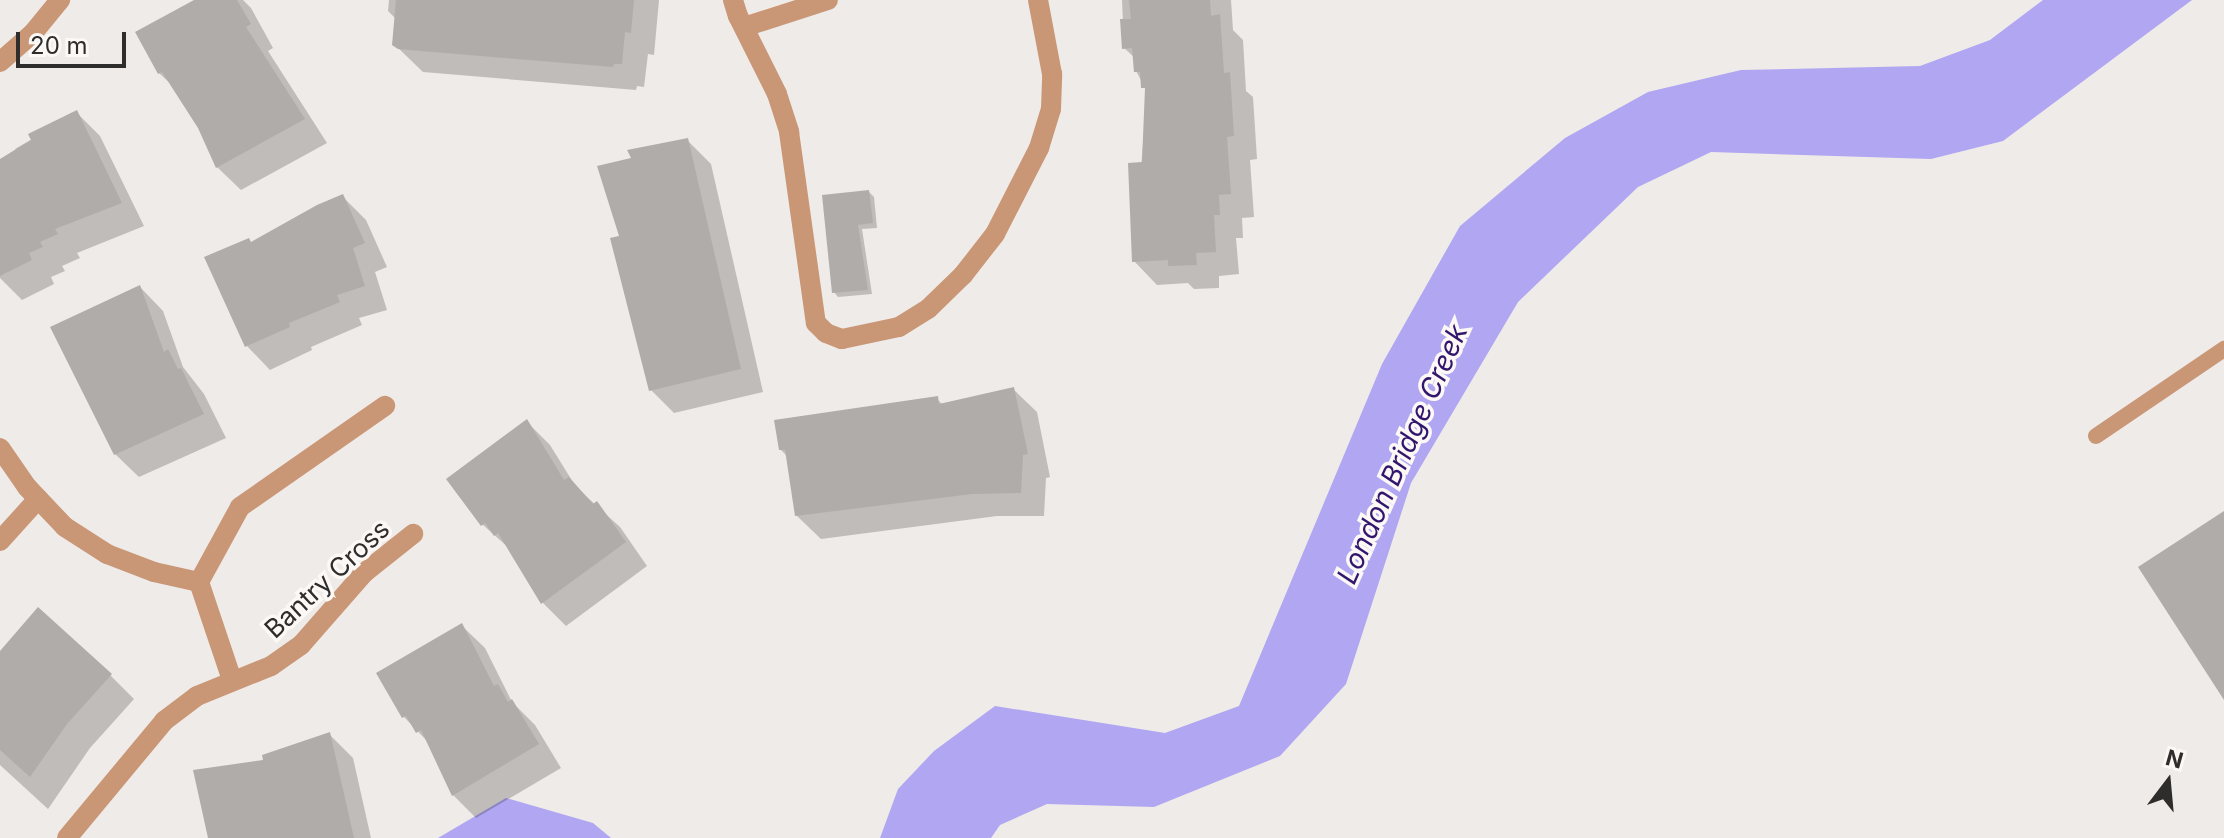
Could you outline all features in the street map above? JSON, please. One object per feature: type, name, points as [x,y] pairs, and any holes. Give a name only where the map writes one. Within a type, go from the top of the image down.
[{"type":"street","points":[[0,62],[33,33],[60,0]]},
{"type":"street","points":[[733,0],[777,94],[789,132],[816,323],[826,333],[842,339],[899,327],[928,309],[963,275],[995,234],[1039,148],[1051,109],[1052,74],[1038,0]]},
{"type":"street","points":[[744,27],[828,0]]},
{"type":"street","points":[[232,680],[199,582],[240,507],[385,406]]},
{"type":"street","points":[[0,448],[38,499],[65,527],[107,554],[154,572],[199,582]]},
{"type":"street","points":[[0,541],[38,499]]},
{"type":"street","name":"Bantry Cross","points":[[67,838],[164,721],[197,696],[271,666],[301,645],[364,573],[413,534]]},
{"type":"lane","points":[[2096,436],[2224,349]]},
{"type":"water","name":"London Bridge Creek","points":[[2043,0],[2192,0],[2003,141],[1931,159],[1711,152],[1638,187],[1518,302],[1411,483],[1346,684],[1280,756],[1154,807],[1047,804],[1000,825],[991,838],[880,838],[898,789],[934,751],[995,706],[1165,733],[1239,706],[1382,364],[1460,226],[1565,138],[1648,92],[1741,70],[1920,66],[1990,40]]},
{"type":"water","points":[[506,798],[593,823],[611,838],[438,838]]},
{"type":"building","points":[[194,0],[237,0],[251,24],[246,27],[305,119],[216,168],[198,128],[162,72],[158,74],[135,32]]},
{"type":"building","points":[[396,0],[634,0],[631,33],[625,32],[622,64],[614,64],[613,67],[398,49],[392,45]]},
{"type":"building","points":[[1129,0],[1210,0],[1211,16],[1220,14],[1224,73],[1230,72],[1234,136],[1227,137],[1231,194],[1219,195],[1220,215],[1214,215],[1216,252],[1196,253],[1197,265],[1168,266],[1168,260],[1132,262],[1128,163],[1142,162],[1145,88],[1141,88],[1140,72],[1134,72],[1132,48],[1122,49],[1120,19],[1131,19]]},
{"type":"building","points":[[77,110],[122,203],[55,229],[58,234],[40,242],[43,247],[29,253],[32,260],[0,276],[0,159],[31,140],[28,134]]},
{"type":"building","points":[[688,138],[741,369],[649,391],[610,238],[619,236],[597,166],[631,158],[627,150]]},
{"type":"building","points":[[869,190],[873,223],[858,225],[868,290],[832,293],[822,195]]},
{"type":"building","points":[[343,194],[365,243],[353,248],[365,286],[337,295],[340,302],[289,323],[290,327],[245,347],[204,257],[249,238],[251,242]]},
{"type":"building","points":[[140,285],[164,352],[168,349],[178,369],[181,368],[204,414],[114,455],[50,327]]},
{"type":"building","points":[[1014,387],[1028,454],[1023,455],[1021,493],[972,494],[795,516],[785,450],[779,450],[774,420],[938,396],[939,404]]},
{"type":"building","points":[[527,419],[564,480],[569,477],[593,504],[597,501],[626,542],[541,604],[498,533],[494,536],[485,523],[481,526],[446,479]]},
{"type":"building","points":[[2224,511],[2224,700],[2138,567]]},
{"type":"building","points":[[38,607],[112,674],[67,724],[30,777],[0,750],[0,651]]},
{"type":"building","points":[[462,623],[494,686],[498,684],[508,702],[512,699],[539,744],[452,796],[421,730],[416,733],[406,716],[402,718],[376,673]]},
{"type":"building","points":[[330,732],[354,838],[208,838],[193,770],[263,760],[262,755]]}]
